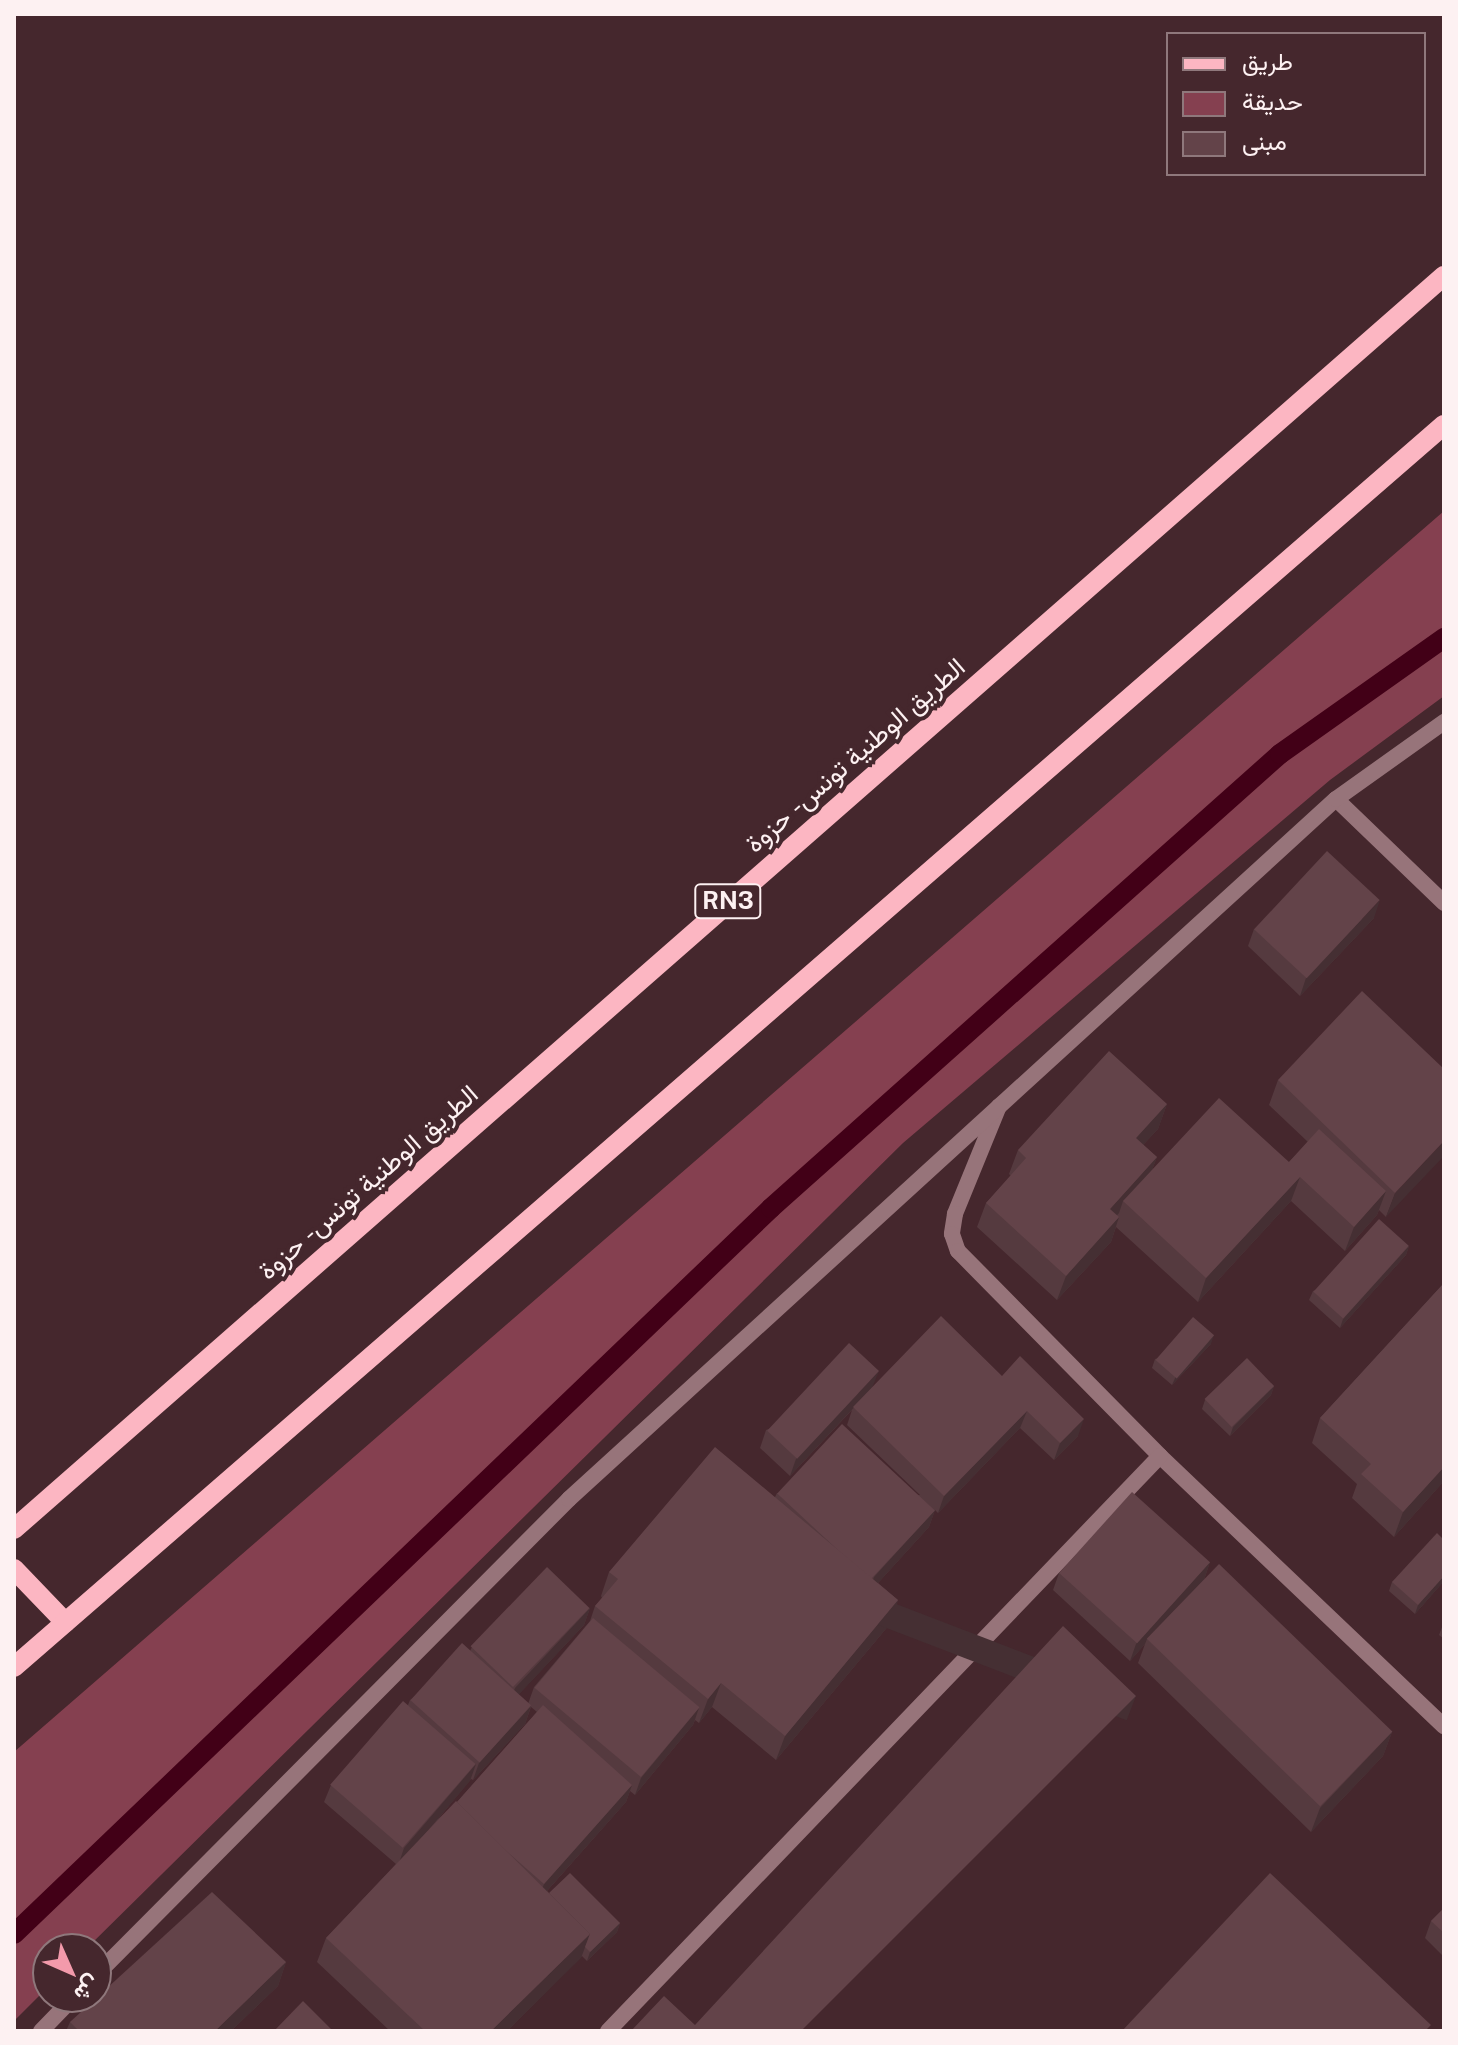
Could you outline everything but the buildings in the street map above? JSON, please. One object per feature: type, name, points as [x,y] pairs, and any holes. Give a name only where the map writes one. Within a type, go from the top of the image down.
[{"type":"main road","name":"الطريق الوطنية تونس - حزوة","points":[[14,1529],[1444,276]]},
{"type":"main road","points":[[14,1667],[1444,425]]},
{"type":"main road","points":[[14,1569],[65,1622]]},
{"type":"street","points":[[112,1959],[569,1499],[1001,1101],[1336,799],[1444,722]]},
{"type":"street","points":[[1336,799],[1444,903]]},
{"type":"street","points":[[1001,1101],[955,1214],[952,1234],[958,1251],[1160,1456],[1444,1726]]},
{"type":"street","points":[[608,2031],[1160,1456]]},
{"type":"street","points":[[41,2031],[58,2013]]},
{"type":"green space","points":[[1444,511],[1444,696],[1330,780],[903,1143],[102,1933],[32,1933],[32,2003],[14,2021],[14,1752]]},
{"type":"waterway","points":[[14,1934],[771,1208],[1280,754],[1444,638]]}]
